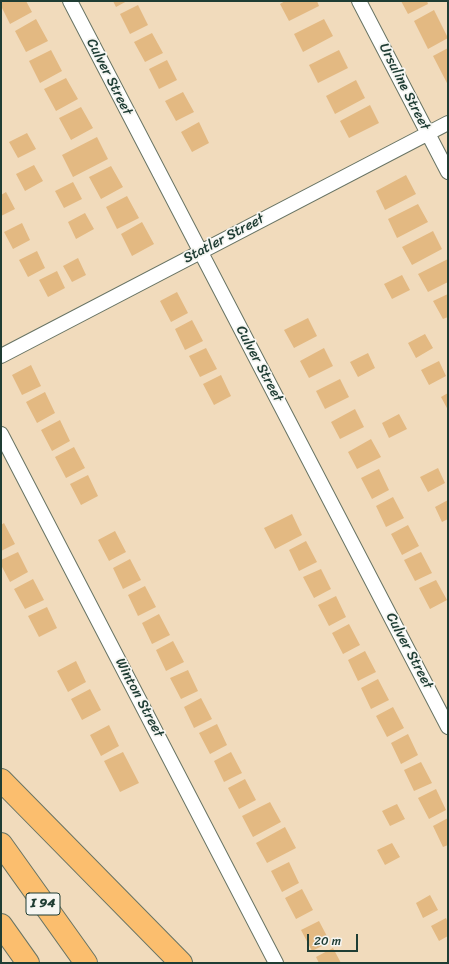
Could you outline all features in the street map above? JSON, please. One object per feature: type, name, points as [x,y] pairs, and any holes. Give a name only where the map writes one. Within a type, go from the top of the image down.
[{"type":"highway","points":[[1,780],[181,963]]},
{"type":"highway","name":"I 94","points":[[1,844],[86,963]]},
{"type":"highway","points":[[1,925],[28,963]]},
{"type":"street","name":"Culver Street","points":[[70,1],[448,727]]},
{"type":"street","name":"Ursuline Street","points":[[359,1],[448,172]]},
{"type":"street","name":"Statler Street","points":[[1,356],[448,123]]},
{"type":"street","name":"Winton Street","points":[[1,434],[276,963]]},
{"type":"building","points":[[1,1],[26,1],[32,12],[10,24],[1,6]]},
{"type":"building","points":[[113,1],[127,1],[116,7]]},
{"type":"building","points":[[285,1],[317,1],[319,6],[289,21],[280,4]]},
{"type":"building","points":[[401,1],[427,1],[428,4],[408,14]]},
{"type":"building","points":[[138,5],[148,25],[130,34],[120,14]]},
{"type":"building","points":[[434,10],[448,38],[428,49],[414,21]]},
{"type":"building","points":[[36,19],[48,41],[26,52],[15,31]]},
{"type":"building","points":[[324,19],[333,36],[303,52],[294,34]]},
{"type":"building","points":[[152,33],[163,53],[145,62],[134,42]]},
{"type":"building","points":[[448,48],[448,85],[433,56]]},
{"type":"building","points":[[51,50],[62,71],[40,83],[29,61]]},
{"type":"building","points":[[339,50],[348,68],[318,83],[309,65]]},
{"type":"building","points":[[167,60],[177,80],[159,89],[149,69]]},
{"type":"building","points":[[66,78],[78,99],[56,111],[44,89]]},
{"type":"building","points":[[356,80],[365,98],[335,114],[326,96]]},
{"type":"building","points":[[183,92],[194,112],[176,121],[165,101]]},
{"type":"building","points":[[370,105],[379,123],[349,138],[340,121]]},
{"type":"building","points":[[81,107],[93,128],[71,140],[59,118]]},
{"type":"building","points":[[199,122],[209,143],[192,152],[181,132]]},
{"type":"building","points":[[27,133],[36,149],[18,158],[9,142]]},
{"type":"building","points":[[97,137],[108,159],[73,177],[62,155]]},
{"type":"building","points":[[34,165],[43,181],[25,191],[16,174]]},
{"type":"building","points":[[111,166],[123,187],[101,199],[89,177]]},
{"type":"building","points":[[406,175],[416,194],[385,210],[376,191]]},
{"type":"building","points":[[73,182],[82,199],[64,208],[55,191]]},
{"type":"building","points":[[6,192],[15,209],[1,216],[1,195]]},
{"type":"building","points":[[127,196],[139,218],[117,229],[106,207]]},
{"type":"building","points":[[418,204],[428,222],[397,238],[388,219]]},
{"type":"building","points":[[85,213],[94,229],[76,239],[68,222]]},
{"type":"building","points":[[142,222],[154,244],[132,256],[121,234]]},
{"type":"building","points":[[22,223],[30,240],[13,249],[4,232]]},
{"type":"building","points":[[433,231],[442,249],[412,265],[402,247]]},
{"type":"building","points":[[37,251],[45,268],[28,277],[19,260]]},
{"type":"building","points":[[78,258],[86,275],[72,282],[63,266]]},
{"type":"building","points":[[448,259],[448,282],[428,292],[418,274]]},
{"type":"building","points":[[57,271],[65,288],[48,297],[39,280]]},
{"type":"building","points":[[402,275],[410,290],[392,299],[384,284]]},
{"type":"building","points":[[177,292],[188,313],[171,322],[160,301]]},
{"type":"building","points":[[448,294],[448,317],[443,319],[433,301]]},
{"type":"building","points":[[308,318],[317,336],[294,348],[284,330]]},
{"type":"building","points":[[192,320],[203,341],[185,350],[175,329]]},
{"type":"building","points":[[425,334],[433,348],[416,358],[408,343]]},
{"type":"building","points":[[206,348],[217,369],[200,377],[189,356]]},
{"type":"building","points":[[324,348],[333,366],[309,378],[300,361]]},
{"type":"building","points":[[368,353],[375,368],[358,377],[350,362]]},
{"type":"building","points":[[439,361],[446,376],[429,385],[421,370]]},
{"type":"building","points":[[31,365],[41,386],[22,395],[12,375]]},
{"type":"building","points":[[221,375],[231,396],[214,405],[203,384]]},
{"type":"building","points":[[340,379],[349,397],[325,409],[316,391]]},
{"type":"building","points":[[45,392],[55,413],[37,423],[26,402]]},
{"type":"building","points":[[448,393],[448,410],[441,397]]},
{"type":"building","points":[[355,409],[364,427],[340,439],[331,422]]},
{"type":"building","points":[[399,414],[407,429],[389,438],[382,423]]},
{"type":"building","points":[[60,420],[70,441],[52,451],[41,430]]},
{"type":"building","points":[[371,439],[381,457],[357,469],[348,452]]},
{"type":"building","points":[[74,447],[85,468],[66,478],[55,457]]},
{"type":"building","points":[[438,468],[445,483],[428,492],[420,477]]},
{"type":"building","points":[[379,469],[389,490],[372,499],[361,478]]},
{"type":"building","points":[[88,475],[98,496],[81,505],[70,484]]},
{"type":"building","points":[[393,497],[404,518],[386,527],[376,506]]},
{"type":"building","points":[[448,500],[448,519],[442,522],[435,507]]},
{"type":"building","points":[[292,514],[302,535],[275,549],[264,528]]},
{"type":"building","points":[[4,523],[15,544],[1,551],[1,525]]},
{"type":"building","points":[[408,525],[419,546],[402,555],[391,534]]},
{"type":"building","points":[[115,531],[126,552],[109,561],[98,540]]},
{"type":"building","points":[[306,541],[317,562],[299,571],[289,550]]},
{"type":"building","points":[[18,552],[28,572],[10,582],[1,565],[1,560]]},
{"type":"building","points":[[421,552],[432,573],[415,581],[404,560]]},
{"type":"building","points":[[130,559],[141,580],[123,589],[113,568]]},
{"type":"building","points":[[321,569],[331,589],[314,598],[303,577]]},
{"type":"building","points":[[33,579],[44,600],[25,609],[14,589]]},
{"type":"building","points":[[436,580],[447,600],[430,609],[419,588]]},
{"type":"building","points":[[145,586],[156,607],[138,616],[128,595]]},
{"type":"building","points":[[336,596],[346,617],[329,626],[318,605]]},
{"type":"building","points":[[47,607],[57,628],[39,637],[28,616]]},
{"type":"building","points":[[159,614],[170,635],[152,644],[142,623]]},
{"type":"building","points":[[349,624],[360,645],[343,654],[332,633]]},
{"type":"building","points":[[173,641],[184,662],[166,671],[156,650]]},
{"type":"building","points":[[365,651],[376,672],[358,681],[348,660]]},
{"type":"building","points":[[76,661],[86,682],[68,692],[57,671]]},
{"type":"building","points":[[188,670],[198,691],[181,699],[170,678]]},
{"type":"building","points":[[378,679],[389,700],[371,709],[361,688]]},
{"type":"building","points":[[90,689],[101,710],[82,720],[71,699]]},
{"type":"building","points":[[201,698],[212,719],[194,728],[184,707]]},
{"type":"building","points":[[393,707],[404,728],[387,737],[376,716]]},
{"type":"building","points":[[217,724],[227,745],[210,754],[199,733]]},
{"type":"building","points":[[109,725],[119,746],[101,756],[90,735]]},
{"type":"building","points":[[408,734],[418,755],[401,764],[391,743]]},
{"type":"building","points":[[123,752],[139,783],[120,792],[104,761]]},
{"type":"building","points":[[231,752],[242,773],[224,782],[214,761]]},
{"type":"building","points":[[421,762],[432,783],[414,791],[404,770]]},
{"type":"building","points":[[245,779],[256,800],[239,809],[228,788]]},
{"type":"building","points":[[436,789],[446,810],[429,819],[418,798]]},
{"type":"building","points":[[270,802],[281,822],[253,837],[242,816]]},
{"type":"building","points":[[397,804],[405,819],[390,826],[382,811]]},
{"type":"building","points":[[448,818],[448,845],[443,847],[433,826]]},
{"type":"building","points":[[285,827],[296,848],[267,863],[256,843]]},
{"type":"building","points":[[392,843],[400,857],[385,865],[377,850]]},
{"type":"building","points":[[289,862],[299,883],[282,892],[271,871]]},
{"type":"building","points":[[302,889],[313,910],[296,919],[285,898]]},
{"type":"building","points":[[430,895],[438,910],[423,918],[416,903]]},
{"type":"building","points":[[446,918],[448,923],[448,936],[439,941],[431,926]]},
{"type":"building","points":[[319,921],[330,942],[312,951],[301,930]]},
{"type":"building","points":[[333,948],[341,963],[319,963],[316,957]]}]
